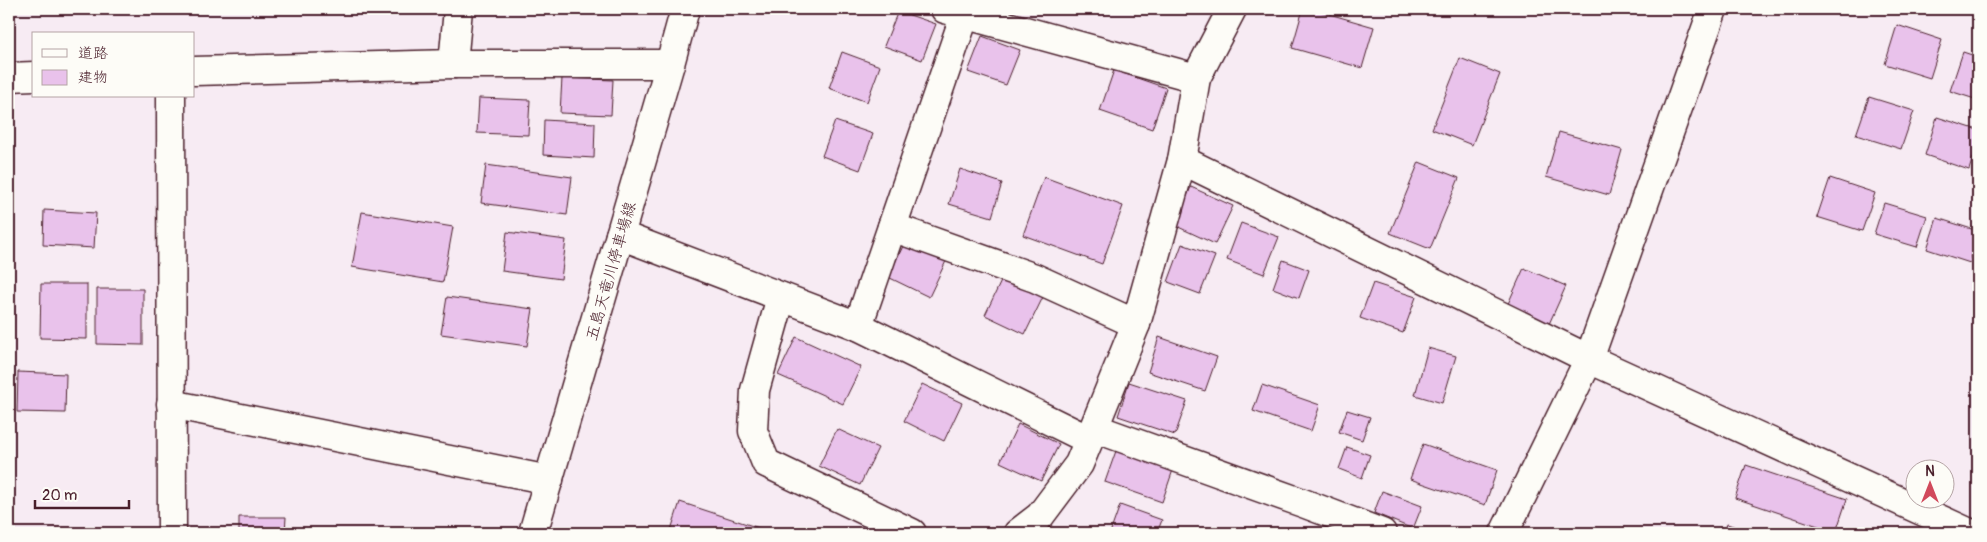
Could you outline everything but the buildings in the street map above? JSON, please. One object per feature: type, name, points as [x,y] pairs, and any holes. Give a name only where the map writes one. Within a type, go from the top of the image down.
[{"type":"street","points":[[452,64],[458,9]]},
{"type":"street","name":"五島天竜川停車場線","points":[[533,533],[670,64],[684,9]]},
{"type":"street","points":[[1018,533],[1040,516],[1079,464],[1092,434],[1136,324],[1182,160],[1196,78],[1232,9]]},
{"type":"street","points":[[1504,533],[1589,359],[1713,9]]},
{"type":"street","points":[[858,326],[892,227],[955,12],[1196,78]]},
{"type":"street","points":[[195,71],[452,64],[670,64]]},
{"type":"street","points":[[9,77],[32,76]]},
{"type":"street","points":[[171,98],[172,533]]},
{"type":"street","points":[[1182,160],[1589,359],[1970,533]]},
{"type":"street","points":[[892,227],[1036,278],[1136,324]]},
{"type":"street","points":[[620,235],[858,326],[1092,434],[1303,502],[1382,533]]},
{"type":"street","points":[[781,297],[755,390],[753,431],[766,464],[912,533]]},
{"type":"street","points":[[171,404],[549,480]]}]
